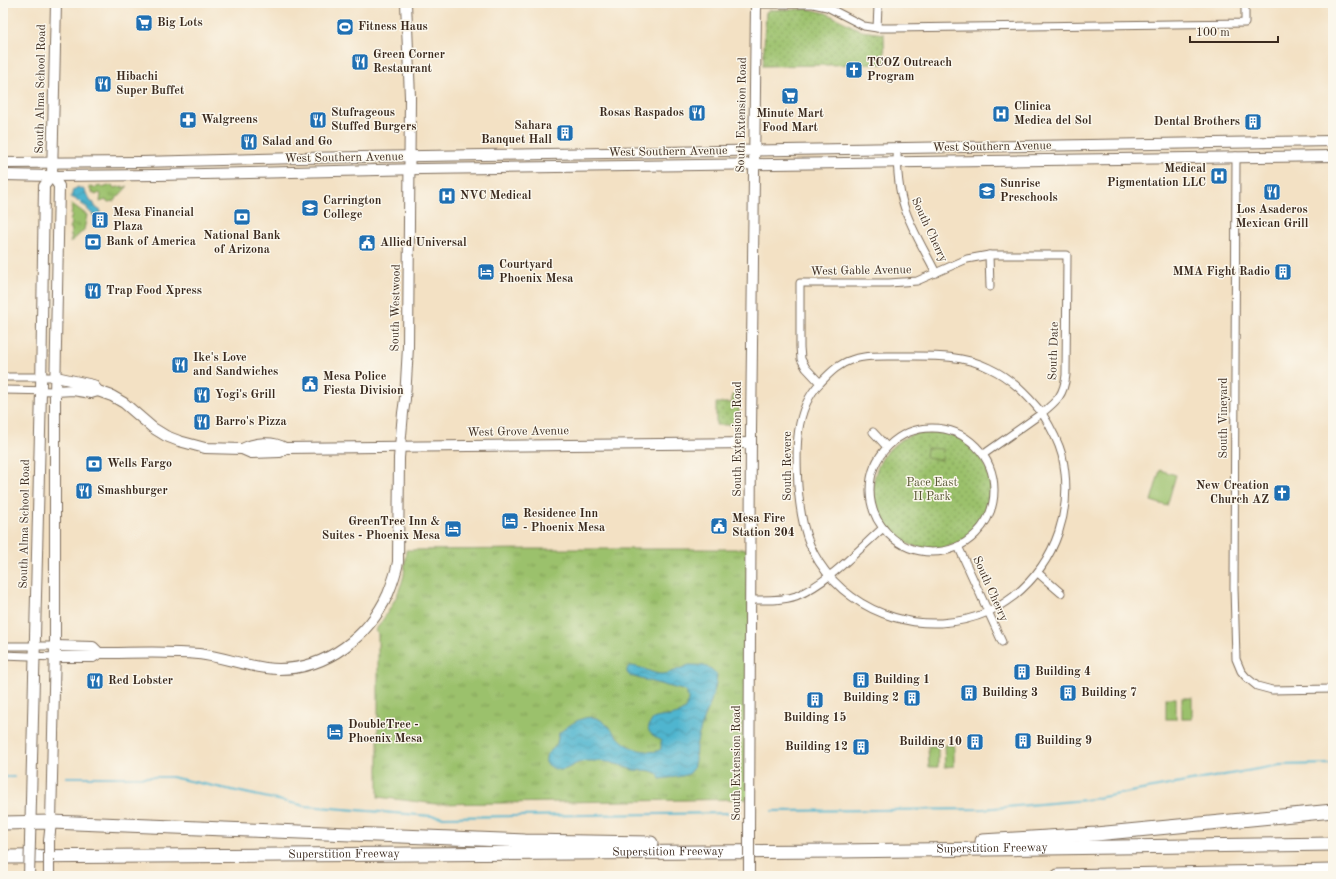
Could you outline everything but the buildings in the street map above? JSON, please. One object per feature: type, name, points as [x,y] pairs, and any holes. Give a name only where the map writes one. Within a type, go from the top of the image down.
[{"type":"highway","points":[[839,851],[1096,834],[1333,811]]},
{"type":"highway","points":[[3,823],[51,822],[525,841],[694,844],[774,851]]},
{"type":"highway","name":"Superstition Freeway","points":[[3,857],[839,851],[1333,844]]},
{"type":"highway","points":[[1058,876],[1333,871]]},
{"type":"main road","name":"South Alma School Road","points":[[49,876],[55,652],[56,377],[59,186],[52,176],[56,3]]},
{"type":"main road","name":"South Westwood","points":[[55,652],[93,647],[99,653],[199,654],[259,667],[278,669],[306,665],[326,658],[353,641],[368,627],[386,598],[397,565],[400,446],[408,347],[410,61],[406,3]]},
{"type":"main road","name":"South Extension Road","points":[[749,876],[751,443],[756,4]]},
{"type":"main road","name":"West Southern Avenue","points":[[3,163],[1333,141]]},
{"type":"main road","points":[[631,166],[631,161],[635,159],[659,158],[686,152]]},
{"type":"main road","points":[[410,169],[417,163],[466,162],[488,154]]},
{"type":"main road","points":[[543,154],[544,167]]},
{"type":"main road","points":[[338,171],[348,166],[361,164],[401,163],[410,156]]},
{"type":"main road","name":"West Southern Avenue","points":[[3,175],[164,175],[410,169],[897,161],[1333,156]]},
{"type":"main road","points":[[235,173],[241,166],[272,165],[300,158]]},
{"type":"main road","points":[[164,175],[189,167],[220,166],[227,163],[229,159]]},
{"type":"main road","name":"South Alma School Road","points":[[29,876],[41,391],[44,186],[52,176]]},
{"type":"main road","name":"West Grove Avenue","points":[[56,377],[93,385],[98,391],[112,396],[124,403],[153,428],[166,436],[194,446],[222,449],[242,449],[250,444],[278,444],[286,448],[751,443]]},
{"type":"main road","name":"West Grove Avenue","points":[[56,391],[72,390],[91,393],[98,391]]},
{"type":"street","points":[[756,4],[813,4],[827,7],[864,26],[877,28],[1245,23],[1245,3]]},
{"type":"street","points":[[877,28],[878,6]]},
{"type":"street","name":"South Cherry","points":[[897,148],[898,176],[904,206],[936,273]]},
{"type":"street","name":"South Vineyard","points":[[1236,156],[1235,653],[1238,665],[1246,676],[1257,686],[1272,690],[1333,689]]},
{"type":"street","points":[[989,255],[990,287]]},
{"type":"street","name":"West Gable Avenue","points":[[820,383],[806,368],[801,359],[800,283],[917,281],[967,259],[989,255],[1067,255]]},
{"type":"street","name":"South Date","points":[[984,454],[1042,413],[1057,400],[1065,385],[1067,255]]},
{"type":"street","name":"South Revere","points":[[988,612],[971,618],[932,623],[916,623],[897,619],[880,613],[852,597],[829,576],[818,561],[803,527],[798,478],[798,432],[801,416],[809,396],[830,372],[851,360],[875,356],[939,356],[956,358],[988,368],[1004,377],[1028,396],[1042,413]]},
{"type":"street","name":"West Grove Avenue","points":[[3,377],[56,377]]},
{"type":"street","name":"West Grove Avenue","points":[[3,390],[56,391]]},
{"type":"street","points":[[988,612],[1012,598],[1038,573],[1052,550],[1063,521],[1066,488],[1062,454],[1057,441],[1042,413]]},
{"type":"street","points":[[941,429],[954,432],[972,442],[984,454],[992,473],[994,484],[992,505],[983,524],[974,534],[958,546],[941,551],[918,549],[899,542],[890,536],[883,528],[876,516],[870,490],[875,465],[887,447],[906,434],[918,430],[941,429]]},
{"type":"street","points":[[873,432],[887,447]]},
{"type":"street","points":[[750,600],[769,600],[795,596],[807,591],[829,576],[883,528]]},
{"type":"street","name":"South Cherry","points":[[958,546],[1002,642]]},
{"type":"street","points":[[1038,573],[1061,593]]},
{"type":"street","points":[[3,646],[35,651],[55,652]]},
{"type":"street","points":[[3,655],[35,651]]},
{"type":"green space","points":[[809,9],[826,13],[862,31],[884,34],[885,64],[763,66],[766,12],[770,10]]},
{"type":"green space","points":[[112,185],[114,188],[128,186],[114,201],[108,202],[106,200],[100,202],[100,193],[95,195],[89,187],[93,186],[94,188],[100,186],[102,188]]},
{"type":"green space","points":[[72,204],[87,215],[84,230],[70,243],[72,236],[70,235],[72,223],[70,221],[72,215]]},
{"type":"green space","points":[[732,395],[739,395],[739,417],[729,425],[716,425],[716,403],[732,403]]},
{"type":"green space","name":"Pace East II Park","points":[[932,431],[954,436],[965,441],[981,457],[986,468],[991,490],[986,512],[981,523],[965,539],[954,544],[932,549],[910,544],[899,539],[883,523],[878,512],[873,490],[878,468],[883,457],[899,441],[910,436]]},
{"type":"green space","points":[[927,448],[943,449],[942,460],[926,458]]},
{"type":"green space","points":[[1160,470],[1176,475],[1167,506],[1151,501]]},
{"type":"green space","points":[[751,549],[750,799],[436,804],[378,797],[378,634],[375,631],[396,597],[402,583],[406,550]]},
{"type":"green space","points":[[1166,698],[1176,698],[1176,719],[1166,719]]},
{"type":"green space","points":[[1182,698],[1192,698],[1192,719],[1182,719]]},
{"type":"green space","points":[[944,745],[954,745],[954,766],[945,767]]},
{"type":"green space","points":[[928,746],[938,746],[938,767],[929,767]]},
{"type":"water","points":[[78,187],[81,189],[82,187],[96,208],[100,209],[100,215],[94,216],[87,209],[88,208],[80,203],[81,202],[71,197],[73,190]]},
{"type":"water","points":[[689,665],[708,667],[717,675],[716,685],[698,738],[694,764],[690,773],[660,779],[655,772],[633,770],[620,765],[605,762],[582,762],[563,770],[553,768],[546,763],[546,756],[556,746],[559,733],[576,721],[589,717],[599,719],[622,741],[632,748],[650,752],[661,749],[661,741],[648,730],[650,723],[653,719],[682,712],[688,701],[686,691],[630,676],[627,673],[627,669],[629,666],[634,666],[663,674]]},
{"type":"waterway","points":[[772,811],[983,809],[1086,800],[1280,765],[1333,764]]},
{"type":"waterway","points":[[3,777],[14,777]]},
{"type":"waterway","points":[[66,777],[171,777],[306,806],[444,817],[727,813]]},
{"type":"place","name":"Big Lots","points":[[144,23]]},
{"type":"place","name":"Fitness Haus","points":[[345,27]]},
{"type":"place","name":"Green Corner Restaurant","points":[[360,62]]},
{"type":"place","name":"TCOZ Outreach Program","points":[[854,70]]},
{"type":"place","name":"Hibachi Super Buffet","points":[[103,84]]},
{"type":"place","name":"Minute Mart Food Mart","points":[[790,96]]},
{"type":"place","name":"Rosas Raspados","points":[[697,113]]},
{"type":"place","name":"Clinica Medica del Sol","points":[[1001,114]]},
{"type":"place","name":"Walgreens","points":[[188,120]]},
{"type":"place","name":"Stufrageous Stuffed Burgers","points":[[318,120]]},
{"type":"place","name":"Dental Brothers","points":[[1253,122]]},
{"type":"place","name":"Sahara Banquet Hall","points":[[565,133]]},
{"type":"place","name":"Salad and Go","points":[[249,142]]},
{"type":"place","name":"Medical Pigmentation LLC","points":[[1219,176]]},
{"type":"place","name":"Sunrise Preschools","points":[[987,191]]},
{"type":"place","name":"Los Asaderos Mexican Grill","points":[[1272,192]]},
{"type":"place","name":"NVC Medical","points":[[447,196]]},
{"type":"place","name":"Carrington College","points":[[310,208]]},
{"type":"place","name":"National Bank of Arizona","points":[[242,217]]},
{"type":"place","name":"Mesa Financial Plaza","points":[[100,220]]},
{"type":"place","name":"Bank of America","points":[[93,242]]},
{"type":"place","name":"Allied Universal","points":[[367,243]]},
{"type":"place","name":"Courtyard Phoenix Mesa","points":[[486,272]]},
{"type":"place","name":"MMA Fight Radio","points":[[1283,272]]},
{"type":"place","name":"Trap Food Xpress","points":[[93,291]]},
{"type":"place","name":"Ike's Love and Sandwiches","points":[[180,365]]},
{"type":"place","name":"Mesa Police Fiesta Division","points":[[310,384]]},
{"type":"place","name":"Yogi's Grill","points":[[202,395]]},
{"type":"place","name":"Barro's Pizza","points":[[202,422]]},
{"type":"place","name":"Wells Fargo","points":[[94,464]]},
{"type":"place","name":"Smashburger","points":[[84,491]]},
{"type":"place","name":"New Creation Church AZ","points":[[1282,493]]},
{"type":"place","name":"Residence Inn - Phoenix Mesa","points":[[510,521]]},
{"type":"place","name":"Mesa Fire Station 204","points":[[719,526]]},
{"type":"place","name":"GreenTree Inn & Suites - Phoenix Mesa","points":[[453,529]]},
{"type":"place","name":"Building 4","points":[[1022,672]]},
{"type":"place","name":"Building 1","points":[[861,680]]},
{"type":"place","name":"Red Lobster","points":[[95,681]]},
{"type":"place","name":"Building 3","points":[[969,693]]},
{"type":"place","name":"Building 7","points":[[1068,693]]},
{"type":"place","name":"Building 2","points":[[912,698]]},
{"type":"place","name":"Building 15","points":[[815,700]]},
{"type":"place","name":"DoubleTree - Phoenix Mesa","points":[[335,732]]},
{"type":"place","name":"Building 9","points":[[1023,741]]},
{"type":"place","name":"Building 10","points":[[975,742]]},
{"type":"place","name":"Building 12","points":[[861,747]]}]
